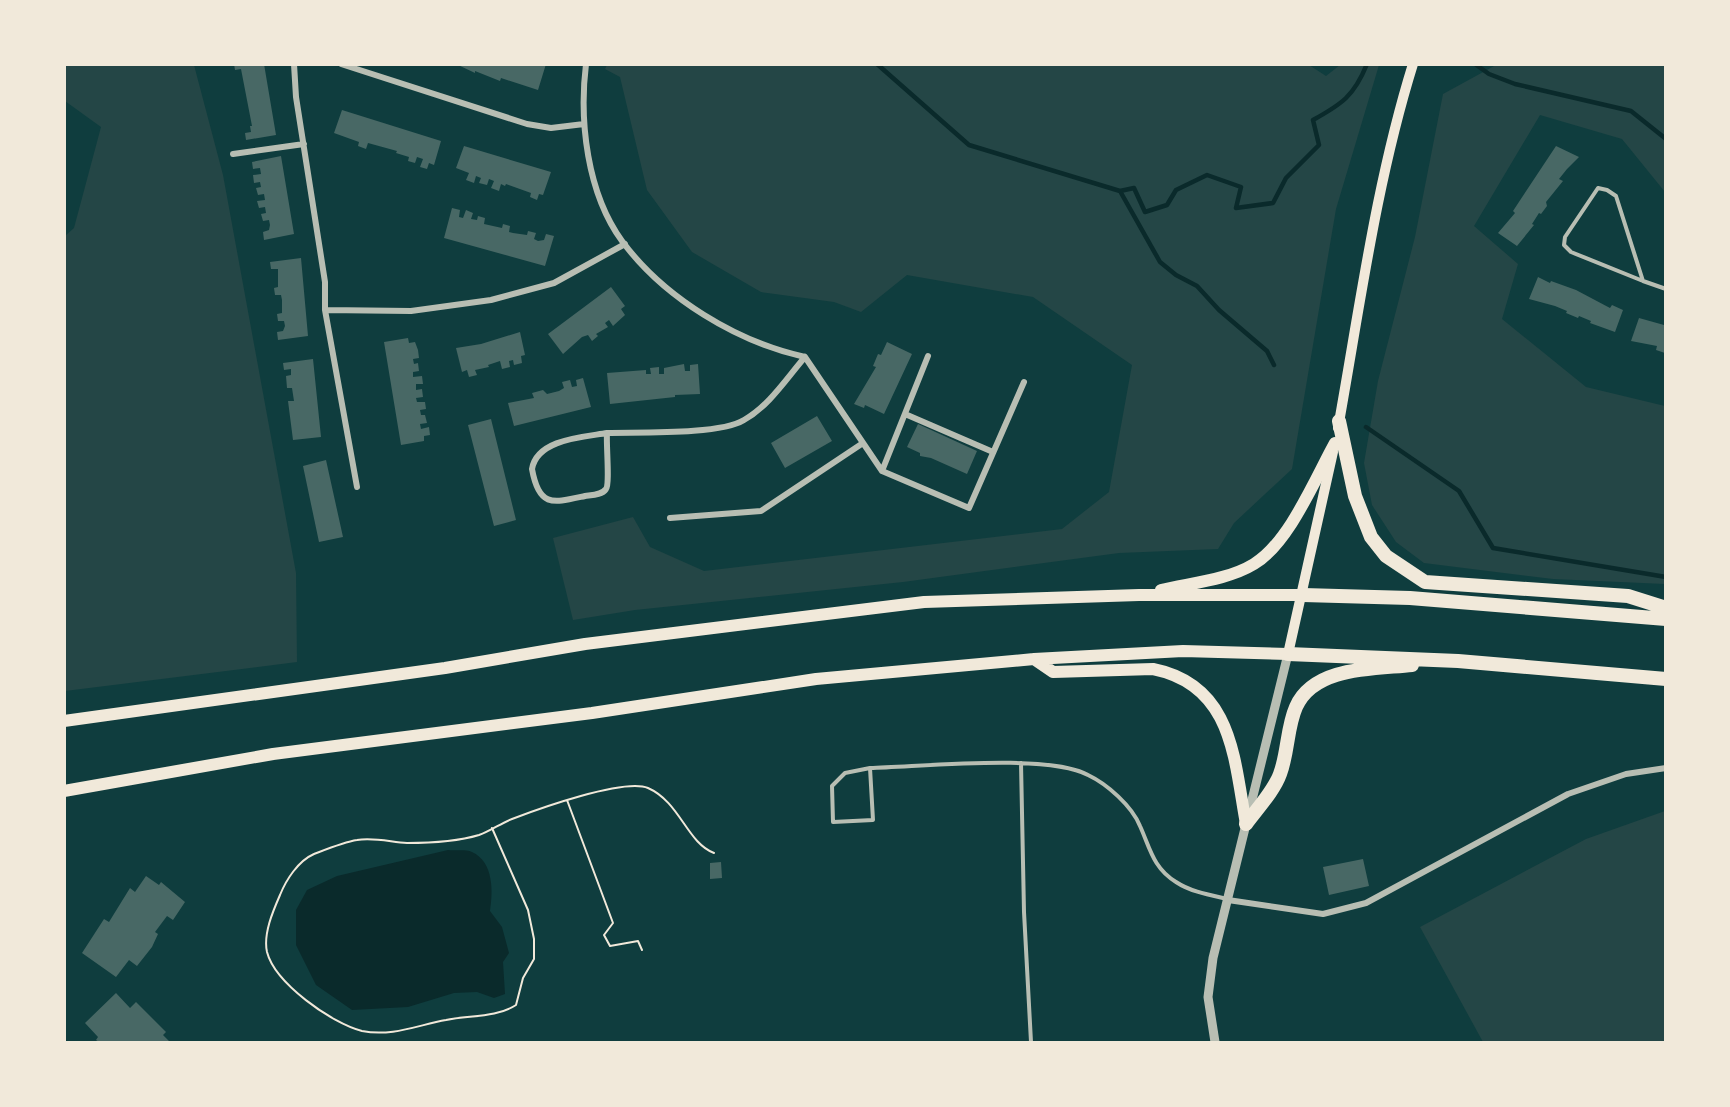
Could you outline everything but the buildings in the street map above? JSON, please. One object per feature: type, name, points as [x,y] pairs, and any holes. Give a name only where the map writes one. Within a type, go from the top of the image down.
[{"type":"highway","points":[[1339,421],[1360,514],[1371,537],[1386,556],[1425,582],[1628,596],[1665,608]]},
{"type":"highway","points":[[1139,595],[1237,572],[1268,554],[1286,534],[1335,443]]},
{"type":"highway","points":[[64,722],[445,668],[585,644],[924,602],[1139,595],[1304,595],[1410,598],[1665,619]]},
{"type":"highway","points":[[64,791],[273,754],[592,713],[816,679],[1034,659],[1183,651],[1288,654],[1458,661],[1665,679]]},
{"type":"highway","points":[[1034,659],[1053,672],[1154,669],[1169,672],[1191,683],[1215,707],[1229,733],[1246,824]]},
{"type":"highway","points":[[1246,824],[1279,776],[1296,708],[1311,688],[1338,675],[1355,671],[1458,661]]},
{"type":"main road","points":[[1288,654],[1304,595],[1335,443],[1371,233],[1389,153],[1413,64]]},
{"type":"street","points":[[294,64],[325,282],[325,309],[357,487]]},
{"type":"street","points":[[341,64],[527,124],[551,128],[584,124]]},
{"type":"street","points":[[586,64],[582,94],[584,124],[598,187],[609,219],[625,244],[640,262],[694,308],[767,348],[805,357],[882,471],[969,508],[1024,382]]},
{"type":"street","points":[[233,154],[304,144]]},
{"type":"street","points":[[325,309],[411,311],[491,300],[554,283],[625,244]]},
{"type":"street","points":[[882,471],[928,356]]},
{"type":"street","points":[[607,434],[606,460],[609,480],[606,489],[599,494],[565,502],[550,502],[541,496],[532,469],[541,454],[563,441],[607,434],[722,428],[744,421],[766,403],[805,357]]},
{"type":"street","points":[[905,414],[993,452]]},
{"type":"street","points":[[670,518],[761,511],[863,443]]},
{"type":"street","points":[[1215,1042],[1208,997],[1213,958],[1288,654]]},
{"type":"street","points":[[1228,900],[1323,914],[1366,903],[1568,794],[1626,774],[1665,768]]},
{"type":"lane","points":[[1643,281],[1616,196],[1607,190],[1598,188],[1565,237],[1564,245],[1571,252],[1643,281],[1665,289]]},
{"type":"lane","points":[[1021,763],[1024,912],[1030,1042]]},
{"type":"lane","points":[[870,768],[873,820],[832,822],[832,786],[845,773],[870,768],[1021,763],[1074,769],[1095,778],[1134,816],[1150,854],[1163,872],[1186,889],[1228,900]]},
{"type":"path","points":[[492,828],[528,910],[534,939],[534,959],[523,978],[516,1005],[502,1014],[477,1014],[430,1022],[405,1032],[361,1030],[318,1010],[280,979],[267,951],[271,916],[287,879],[311,855],[358,839],[409,843],[478,835],[492,828],[567,800],[625,786],[647,787],[671,803],[704,849],[714,853]]},
{"type":"path","points":[[567,800],[613,923],[604,936],[610,946],[638,941],[642,950]]},
{"type":"shaded area","points":[[65,64],[194,65],[223,175],[296,573],[297,662],[65,691],[65,236],[74,228],[101,127],[65,101]]},
{"type":"shaded area","points":[[607,65],[1309,65],[1326,76],[1340,65],[1379,65],[1336,209],[1292,469],[1234,523],[1218,549],[1119,553],[903,582],[635,610],[573,620],[553,538],[633,517],[650,547],[704,571],[1062,529],[1109,492],[1132,365],[1033,297],[907,275],[861,312],[834,302],[761,292],[692,252],[647,190],[620,77],[605,69]]},
{"type":"shaded area","points":[[1496,65],[1665,65],[1665,192],[1622,139],[1540,115],[1474,226],[1518,264],[1502,319],[1586,387],[1665,406],[1665,584],[1553,579],[1424,563],[1396,542],[1372,505],[1364,463],[1378,381],[1415,237],[1443,94]]},
{"type":"shaded area","points":[[1665,811],[1665,1042],[1483,1042],[1420,927],[1586,839]]},
{"type":"shaded area","points":[[448,850],[472,852],[485,863],[488,870],[492,895],[490,911],[502,927],[509,953],[503,962],[505,994],[494,998],[477,992],[454,993],[408,1007],[352,1010],[316,985],[296,945],[296,910],[307,890],[337,876]]},
{"type":"waterway","points":[[877,64],[969,145],[1120,191],[1160,262],[1176,275],[1197,286],[1219,310],[1267,351],[1274,365]]},
{"type":"waterway","points":[[1120,191],[1134,188],[1145,212],[1167,205],[1176,190],[1207,175],[1241,187],[1236,208],[1273,203],[1286,178],[1319,145],[1313,120],[1332,109],[1352,92],[1367,64]]},
{"type":"waterway","points":[[1475,64],[1489,74],[1515,84],[1631,111],[1666,139]]},
{"type":"waterway","points":[[1366,427],[1459,491],[1493,548],[1666,577]]}]
